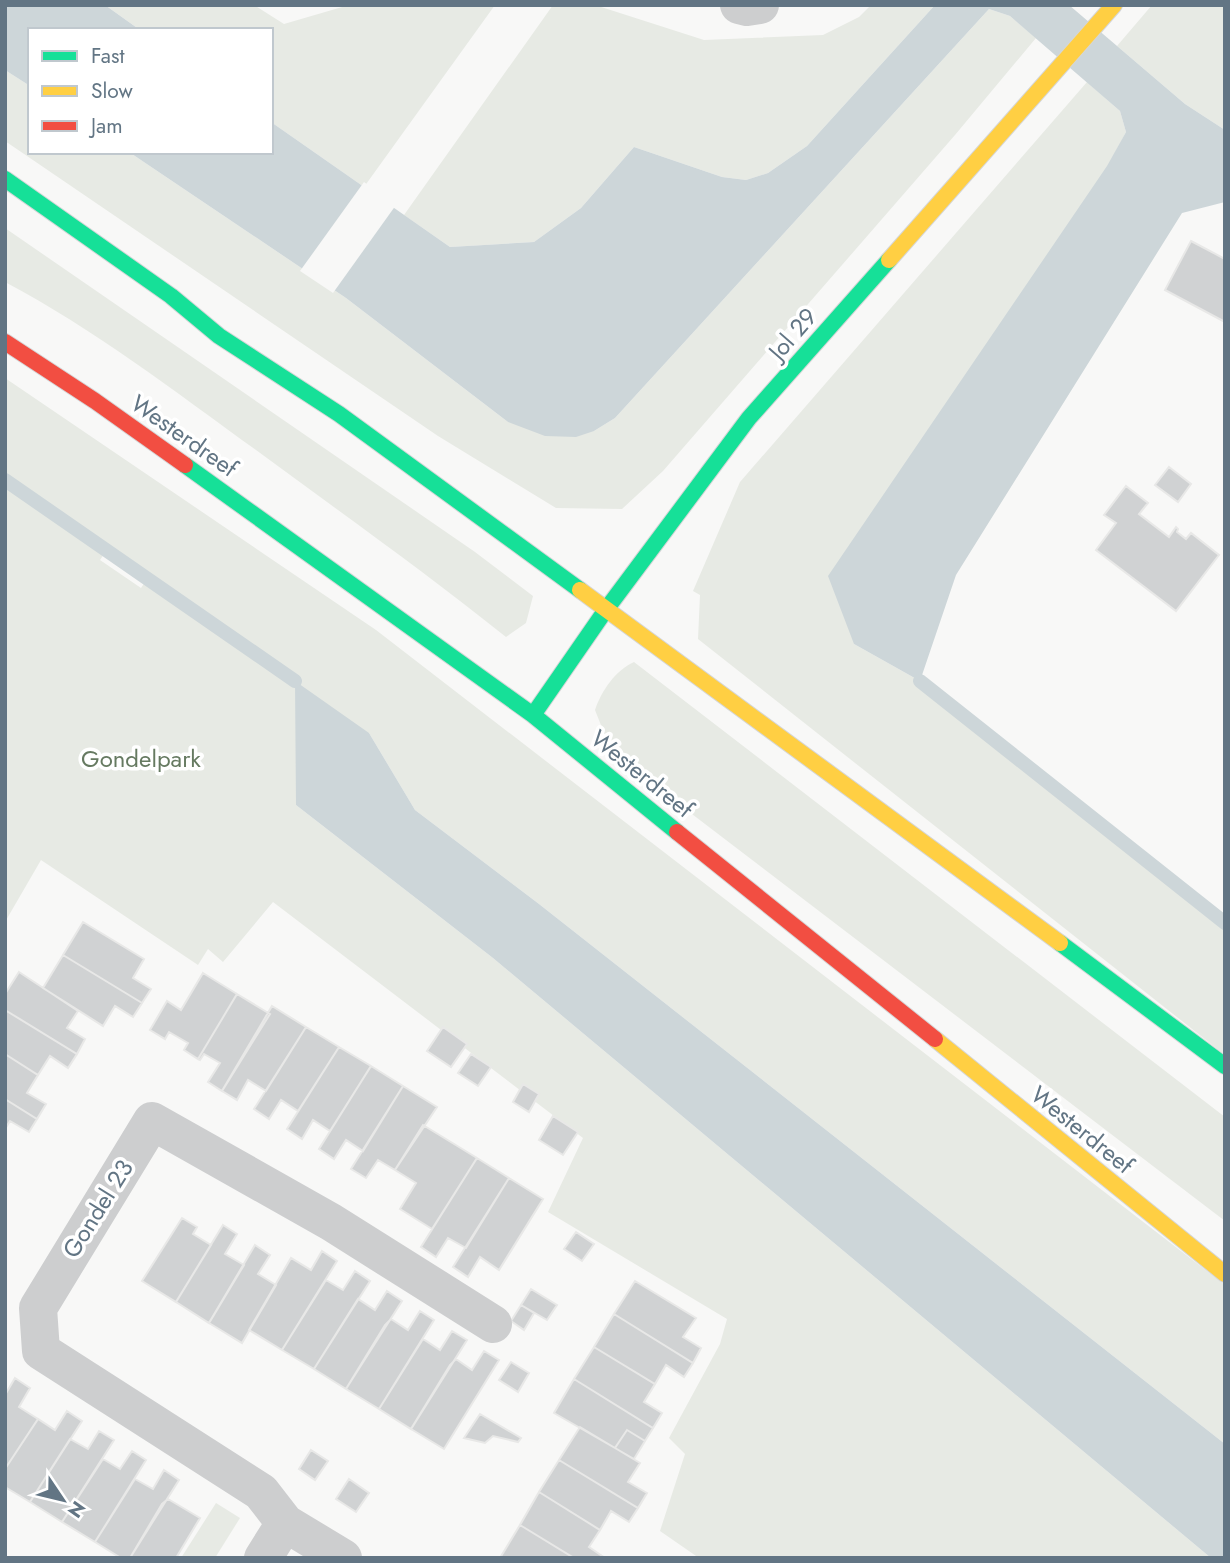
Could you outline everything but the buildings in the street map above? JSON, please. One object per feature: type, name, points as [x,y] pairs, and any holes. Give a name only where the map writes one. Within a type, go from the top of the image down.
[{"type":"main road","name":"Jol 29","points":[[533,715],[605,611],[749,418],[1113,7]]},
{"type":"main road","points":[[5,179],[171,296],[219,337],[339,414],[1225,1066]]},
{"type":"main road","name":"Westerdreef","points":[[5,342],[95,401],[315,556],[533,715],[1225,1274]]},
{"type":"street","points":[[739,5],[760,5]]},
{"type":"street","name":"Gondel 23","points":[[285,1523],[261,1492],[41,1350],[38,1308],[152,1121],[331,1223],[494,1324]]},
{"type":"street","points":[[263,1558],[285,1523],[343,1558]]},
{"type":"green space","points":[[105,5],[254,5],[284,24],[349,5],[495,5],[364,187],[273,123],[273,28],[137,28]]},
{"type":"green space","points":[[553,5],[595,5],[704,40],[823,35],[859,17],[871,5],[935,5],[807,146],[768,173],[746,180],[722,177],[634,147],[581,208],[534,242],[450,247],[404,215]]},
{"type":"green space","points":[[1152,5],[1225,5],[1225,130],[1185,104],[1117,46]]},
{"type":"green space","points":[[989,9],[1010,16],[1036,38],[663,471],[622,509],[556,508],[438,436],[5,141],[5,70],[28,85],[28,154],[132,154],[346,298],[508,422],[594,431],[615,418]]},
{"type":"green space","points":[[1087,82],[1120,111],[1126,132],[854,644],[920,681],[1225,923],[1225,1055],[698,639],[700,595],[693,591],[740,482]]},
{"type":"green space","points":[[5,228],[475,552],[533,596],[526,623],[506,637],[382,542],[164,383],[102,340],[5,282]]},
{"type":"green space","name":"Gondelpark","points":[[5,378],[376,630],[1225,1285],[1225,1444],[539,904],[415,810],[369,733],[296,805],[493,958],[1211,1558],[699,1558],[660,1531],[685,1454],[669,1438],[720,1344],[727,1319],[548,1212],[583,1138],[273,902],[223,962],[208,949],[198,965],[41,860],[5,922]],"holes":[[[106,551],[147,579],[141,588],[100,560]]]},
{"type":"green space","points":[[634,662],[1225,1117],[1225,1221],[612,753],[595,710],[610,682],[621,670]]},
{"type":"green space","points":[[216,1503],[240,1518],[215,1558],[181,1558]]},
{"type":"shaded area","points":[[5,5],[105,5],[137,28],[28,28],[28,85],[5,70]]},
{"type":"shaded area","points":[[935,5],[1069,5],[1185,104],[1225,130],[1225,202],[1182,213],[956,575],[920,681],[854,644],[828,576],[1107,166],[1126,132],[1120,111],[1010,16],[989,9],[615,418],[594,431],[576,437],[545,436],[508,422],[346,298],[132,154],[273,154],[273,123],[450,247],[534,242],[581,208],[634,147],[722,177],[746,180],[768,173],[807,146]]},
{"type":"shaded area","points":[[295,681],[369,733],[415,810],[539,904],[1225,1444],[1225,1558],[1211,1558],[493,958],[296,805]]},
{"type":"pier","points":[[364,182],[396,205],[333,293],[300,271]]},
{"type":"waterway","points":[[5,480],[295,681]]},
{"type":"waterway","points":[[920,681],[1225,923]]},
{"type":"traffic: fast","points":[[5,179],[171,296],[219,336],[339,414],[580,590]]},
{"type":"traffic: fast","points":[[533,715],[605,611],[749,418],[889,260]]},
{"type":"traffic: fast","points":[[185,465],[533,715],[677,832]]},
{"type":"traffic: fast","points":[[1060,943],[1225,1066]]},
{"type":"traffic: slow","points":[[889,260],[1114,5]]},
{"type":"traffic: slow","points":[[580,590],[1060,943]]},
{"type":"traffic: slow","points":[[935,1039],[1225,1274]]},
{"type":"traffic: jam","points":[[5,342],[185,465]]},
{"type":"traffic: jam","points":[[677,832],[935,1039]]}]
